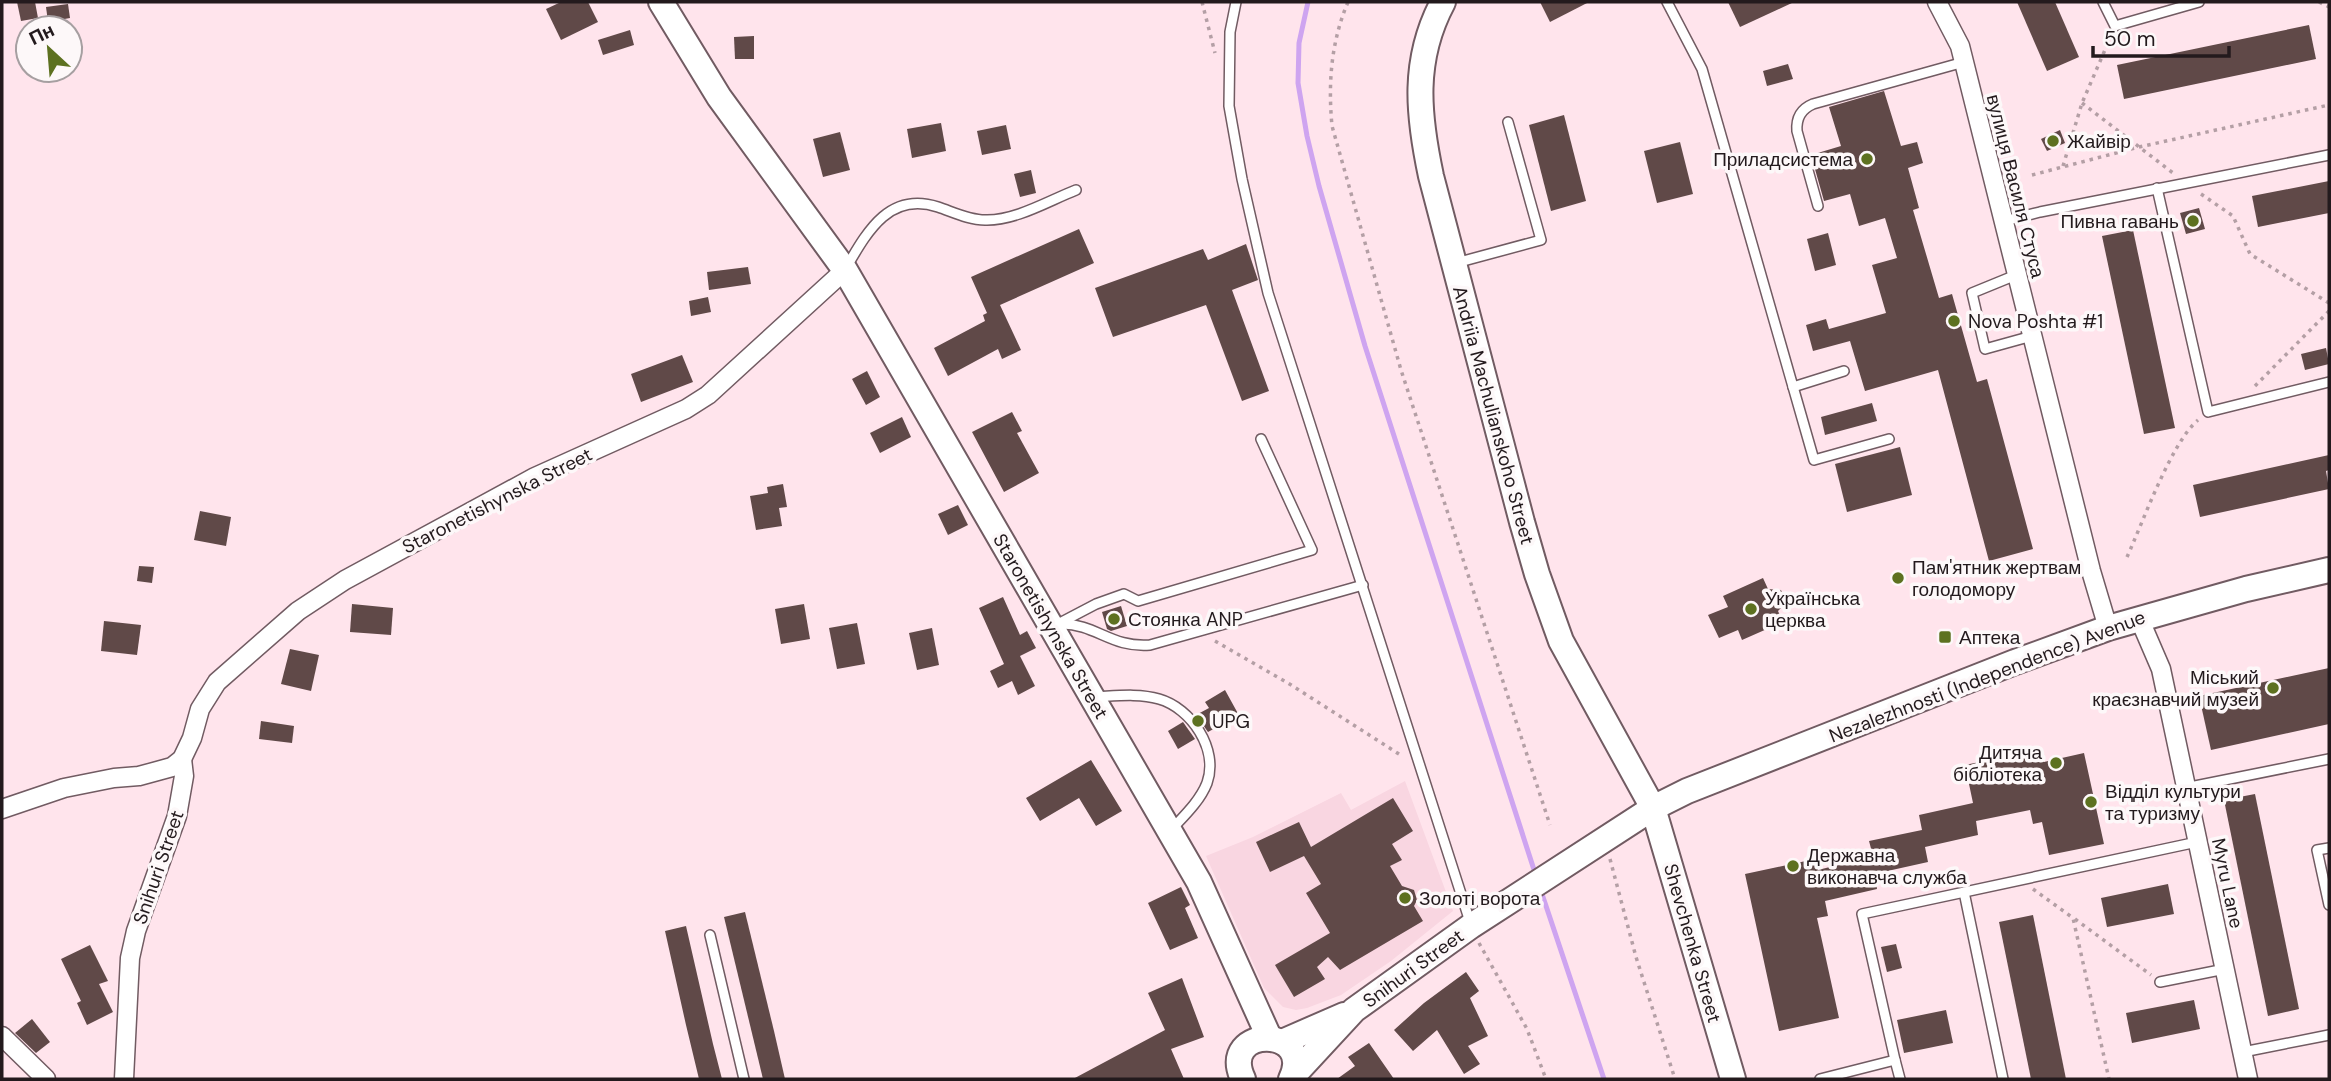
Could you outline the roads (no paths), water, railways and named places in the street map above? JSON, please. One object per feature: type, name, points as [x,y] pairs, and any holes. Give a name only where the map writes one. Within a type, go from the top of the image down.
[{"type":"main road","name":"Staronetishynska Street","points":[[661,2],[719,97],[845,270],[1199,882],[1246,987],[1276,1040],[1289,1048],[1294,1057],[1292,1077]]},
{"type":"main road","name":"Andriia Machulianskoho Street","points":[[1443,2],[1429,39],[1420,75],[1419,103],[1431,176],[1537,574],[1562,641],[1653,808]]},
{"type":"main road","name":"Nezalezhnosti (Independence) Avenue","points":[[1471,926],[1603,852],[1653,808],[1687,791],[2108,628],[2246,589],[2329,570]]},
{"type":"main road","name":"Shevchenka Street","points":[[1653,808],[1732,1079]]},
{"type":"main road","name":"Snihuri Street","points":[[1292,1077],[1354,1010],[1471,926]]},
{"type":"main road","name":"Staronetishynska Street","points":[[1240,1073],[1246,987]]},
{"type":"main road","name":"Snihuri Street","points":[[1240,1073],[1247,1046],[1261,1038],[1276,1040],[1354,1010]]},
{"type":"street","name":"вулиця Василя Стуса","points":[[1937,2],[1960,46],[2091,570],[2108,628]]},
{"type":"street","name":"Staronetishynska Street","points":[[182,759],[192,738],[200,709],[216,682],[298,611],[356,573],[524,483],[686,409],[708,395],[845,270]]},
{"type":"street","name":"Myru Lane","points":[[2139,618],[2161,669],[2248,1079]]},
{"type":"street","points":[[2,809],[64,788],[165,769],[182,759]]},
{"type":"street","name":"Snihuri Street","points":[[124,1079],[130,958],[136,931],[177,816],[184,776],[182,759]]},
{"type":"street","points":[[2,1036],[46,1079]]},
{"type":"lane","points":[[1236,2],[1230,32],[1229,106],[1242,180],[1268,293],[1471,926]]},
{"type":"lane","points":[[1667,2],[1702,69],[1814,460],[1889,439]]},
{"type":"lane","points":[[2103,2],[2115,26],[2199,2]]},
{"type":"lane","points":[[1818,206],[1797,131],[1798,119],[1803,110],[1813,104],[1964,62]]},
{"type":"lane","points":[[1454,263],[1541,240],[1508,122]]},
{"type":"lane","points":[[2004,221],[2329,155]]},
{"type":"lane","points":[[2157,188],[2208,412],[2329,382]]},
{"type":"lane","points":[[845,270],[874,226],[890,211],[903,205],[918,203],[974,219],[995,219],[1076,190]]},
{"type":"lane","points":[[2016,275],[1972,293],[1984,349],[2032,336]]},
{"type":"lane","points":[[1793,387],[1844,371]]},
{"type":"lane","points":[[1052,627],[1096,604],[1124,594],[1138,601],[1312,550],[1261,439]]},
{"type":"lane","points":[[1052,627],[1072,624],[1123,644],[1150,645],[1363,585]]},
{"type":"lane","points":[[1093,697],[1157,698],[1177,706],[1195,725],[1207,747],[1210,767],[1207,782],[1202,793],[1170,831]]},
{"type":"lane","points":[[2185,788],[2329,758]]},
{"type":"lane","points":[[1900,1079],[1862,914],[2197,842]]},
{"type":"lane","points":[[2329,848],[2317,850],[2329,905]]},
{"type":"lane","points":[[1964,892],[2003,1079]]},
{"type":"lane","points":[[710,934],[744,1079]]},
{"type":"lane","points":[[2160,982],[2225,969]]},
{"type":"lane","points":[[2243,1052],[2329,1035]]},
{"type":"lane","points":[[1819,1079],[1895,1060]]},
{"type":"waterway","points":[[1308,2],[1299,43],[1298,83],[1319,186],[1365,346],[1536,876]]},
{"type":"waterway","points":[[1540,888],[1604,1079]]},
{"type":"place","name":"Жайвір","points":[[2053,141]]},
{"type":"place","name":"Приладсистема","points":[[1867,159]]},
{"type":"place","name":"Пивна гавань","points":[[2193,221]]},
{"type":"place","name":"Nova Poshta #1","points":[[1954,321]]},
{"type":"place","name":"Пам'ятник жертвам голодомору","points":[[1898,578]]},
{"type":"place","name":"Українська церква","points":[[1751,609]]},
{"type":"place","name":"Стоянка ANP","points":[[1114,619]]},
{"type":"place","name":"Аптека","points":[[1945,637]]},
{"type":"place","name":"Міський краєзнавчий музей","points":[[2273,688]]},
{"type":"place","name":"UPG","points":[[1198,721]]},
{"type":"place","name":"Дитяча бібліотека","points":[[2056,763]]},
{"type":"place","name":"Відділ культури та туризму","points":[[2091,802]]},
{"type":"place","name":"Державна виконавча служба","points":[[1793,866]]},
{"type":"place","name":"Золоті ворота","points":[[1405,898]]}]
